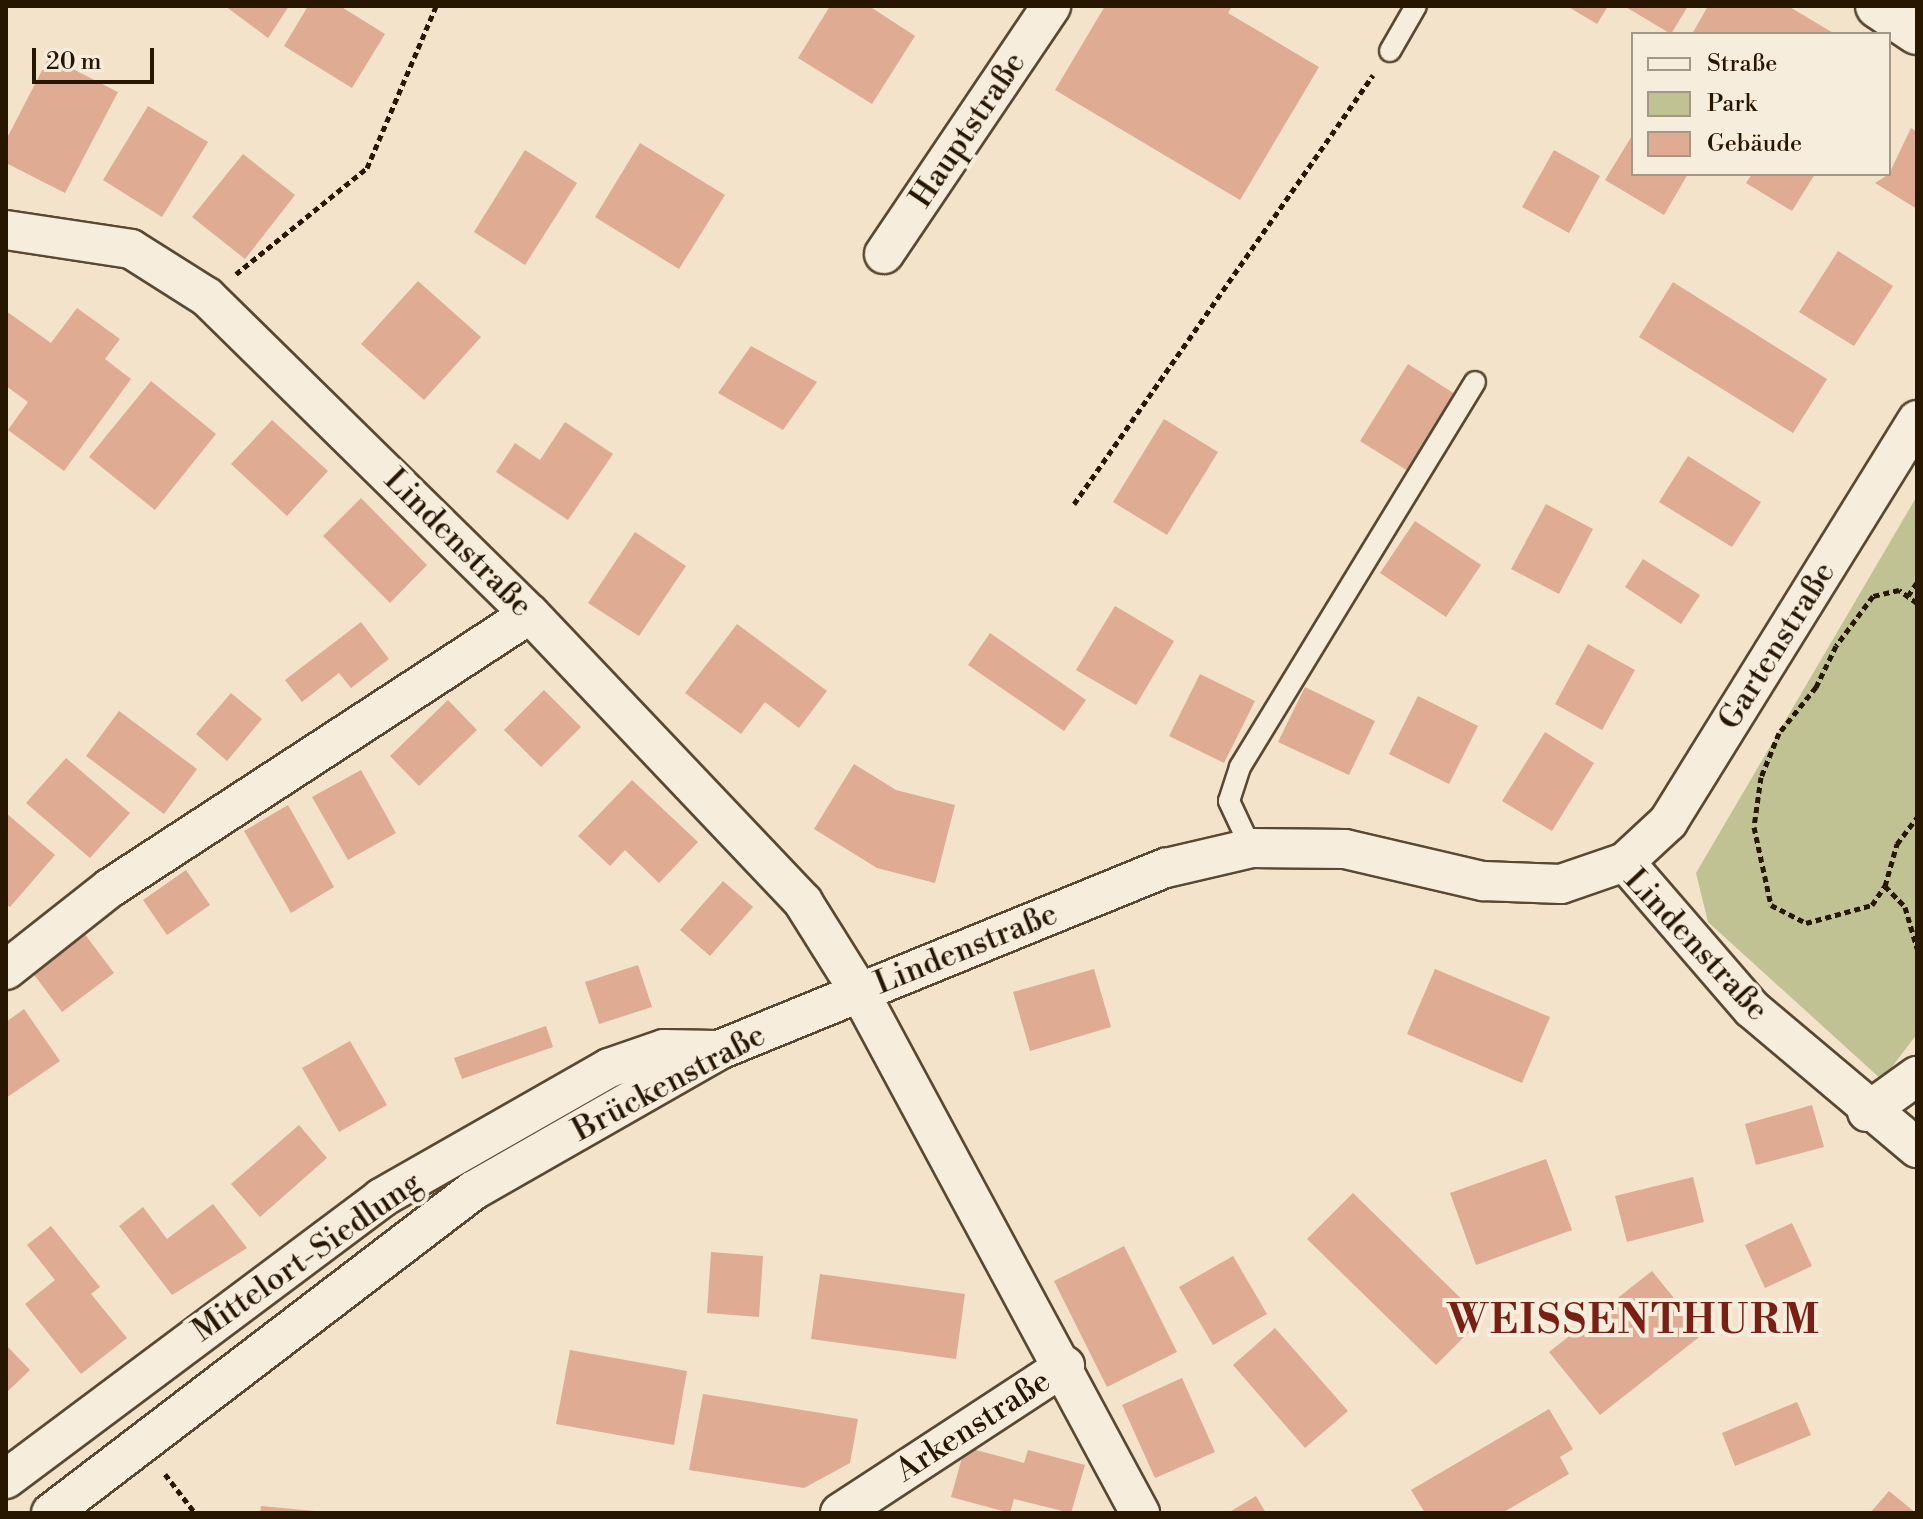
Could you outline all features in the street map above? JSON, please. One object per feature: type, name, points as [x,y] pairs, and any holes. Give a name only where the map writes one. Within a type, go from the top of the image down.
[{"type":"main road","points":[[1878,6],[1917,32]]},
{"type":"street","name":"Hauptstraße","points":[[884,254],[1051,6]]},
{"type":"street","name":"Lindenstraße","points":[[6,230],[131,249],[207,297],[530,614],[803,902],[860,993],[1166,868],[1251,848],[1345,849],[1483,881],[1545,883],[1625,862],[1752,1009],[1867,1112],[1917,1148]]},
{"type":"street","name":"Gartenstraße","points":[[1625,862],[1668,822],[1917,420]]},
{"type":"street","points":[[6,970],[110,888],[530,614]]},
{"type":"street","points":[[860,993],[1065,1366],[1140,1513]]},
{"type":"street","name":"Brückenstraße","points":[[51,1513],[474,1190],[719,1050],[860,993]]},
{"type":"street","name":"Mittelort-Siedlung","points":[[6,1479],[381,1198],[609,1068],[664,1049],[719,1050]]},
{"type":"street","points":[[1867,1112],[1917,1076]]},
{"type":"street","name":"Arkenstraße","points":[[840,1513],[1065,1366]]},
{"type":"lane","points":[[1390,51],[1416,6]]},
{"type":"lane","points":[[1251,848],[1231,812],[1237,774],[1475,382]]},
{"type":"path","points":[[207,297],[367,168],[436,6]]},
{"type":"path","points":[[1074,504],[1390,51]]},
{"type":"path","points":[[1908,596],[1917,582]]},
{"type":"path","points":[[1917,603],[1899,590],[1873,596],[1836,646],[1816,687],[1779,733],[1761,777],[1754,827],[1771,905],[1806,923],[1872,905],[1885,886],[1897,844],[1917,817]]},
{"type":"path","points":[[1885,886],[1905,907],[1917,948]]},
{"type":"path","points":[[143,1445],[195,1513]]},
{"type":"green space","points":[[1917,496],[1917,1034],[1882,1080],[1708,922],[1696,873]]},
{"type":"building","points":[[225,6],[289,6],[268,38]]},
{"type":"building","points":[[308,6],[340,6],[385,34],[352,88],[284,46]]},
{"type":"building","points":[[830,6],[869,6],[915,36],[872,104],[798,58]]},
{"type":"building","points":[[1105,6],[1232,6],[1228,13],[1319,67],[1240,200],[1055,90]]},
{"type":"building","points":[[1567,6],[1608,6],[1597,24]]},
{"type":"building","points":[[1624,6],[1688,6],[1672,32]]},
{"type":"building","points":[[1708,6],[1788,6],[1832,32],[1693,32]]},
{"type":"building","points":[[49,57],[118,92],[65,193],[6,163],[6,140]]},
{"type":"building","points":[[148,106],[208,142],[162,217],[103,180]]},
{"type":"building","points":[[1911,128],[1917,132],[1917,209],[1875,183],[1891,176]]},
{"type":"building","points":[[1631,137],[1631,176],[1687,176],[1664,215],[1605,180]]},
{"type":"building","points":[[640,143],[725,195],[679,269],[595,217]]},
{"type":"building","points":[[525,150],[577,183],[525,265],[474,232]]},
{"type":"building","points":[[1554,150],[1600,176],[1569,233],[1522,207]]},
{"type":"building","points":[[243,154],[295,195],[245,259],[192,217]]},
{"type":"building","points":[[1751,176],[1814,176],[1792,211],[1746,183]]},
{"type":"building","points":[[1838,251],[1893,286],[1854,346],[1799,312]]},
{"type":"building","points":[[418,281],[481,337],[424,400],[361,344]]},
{"type":"building","points":[[1673,282],[1827,379],[1793,433],[1639,337]]},
{"type":"building","points":[[77,308],[120,339],[105,359],[131,379],[64,471],[8,430],[28,402],[6,386],[6,311],[51,343]]},
{"type":"building","points":[[751,346],[817,382],[783,430],[718,393]]},
{"type":"building","points":[[1408,364],[1455,394],[1408,471],[1360,441]]},
{"type":"building","points":[[151,381],[216,434],[155,510],[89,457]]},
{"type":"building","points":[[1164,419],[1218,452],[1167,535],[1113,502]]},
{"type":"building","points":[[272,420],[328,471],[287,516],[231,464]]},
{"type":"building","points":[[565,422],[613,454],[568,520],[496,472],[515,443],[540,460]]},
{"type":"building","points":[[1688,456],[1761,502],[1732,547],[1659,502]]},
{"type":"building","points":[[361,498],[427,565],[390,603],[323,536]]},
{"type":"building","points":[[1546,504],[1593,529],[1559,594],[1511,569]]},
{"type":"building","points":[[1415,521],[1481,565],[1446,617],[1380,573]]},
{"type":"building","points":[[635,532],[686,566],[639,636],[588,603]]},
{"type":"building","points":[[1643,559],[1700,595],[1681,624],[1625,587]]},
{"type":"building","points":[[1115,606],[1174,641],[1136,705],[1076,670]]},
{"type":"building","points":[[361,622],[389,659],[351,688],[339,673],[302,702],[285,680]]},
{"type":"building","points":[[737,624],[827,691],[799,728],[765,702],[741,734],[685,693]]},
{"type":"building","points":[[990,633],[1086,700],[1064,731],[968,665]]},
{"type":"building","points":[[1588,644],[1635,670],[1602,730],[1555,704]]},
{"type":"building","points":[[1200,674],[1255,701],[1224,763],[1169,736]]},
{"type":"building","points":[[1305,687],[1375,721],[1349,775],[1278,742]]},
{"type":"building","points":[[544,690],[581,727],[541,767],[504,730]]},
{"type":"building","points":[[231,693],[262,719],[227,761],[196,734]]},
{"type":"building","points":[[1418,696],[1478,726],[1449,784],[1389,754]]},
{"type":"building","points":[[448,700],[477,730],[419,786],[390,756]]},
{"type":"building","points":[[119,711],[197,769],[164,814],[86,756]]},
{"type":"building","points":[[1545,732],[1594,763],[1552,831],[1502,801]]},
{"type":"building","points":[[66,758],[130,813],[90,858],[26,803]]},
{"type":"building","points":[[854,764],[896,790],[955,805],[935,883],[877,868],[814,829]]},
{"type":"building","points":[[361,770],[396,833],[348,860],[312,797]]},
{"type":"building","points":[[632,780],[698,842],[659,883],[625,850],[610,866],[578,836]]},
{"type":"building","points":[[288,805],[334,887],[291,913],[244,831]]},
{"type":"building","points":[[6,813],[55,855],[10,907],[6,904]]},
{"type":"building","points":[[186,870],[210,905],[167,935],[143,900]]},
{"type":"building","points":[[723,881],[753,907],[710,956],[680,930]]},
{"type":"building","points":[[84,933],[114,973],[62,1012],[32,972]]},
{"type":"building","points":[[638,965],[652,1007],[599,1024],[585,982]]},
{"type":"building","points":[[1094,969],[1111,1027],[1030,1051],[1013,992]]},
{"type":"building","points":[[1435,969],[1550,1017],[1522,1083],[1407,1034]]},
{"type":"building","points":[[24,1009],[60,1061],[6,1098],[6,1022]]},
{"type":"building","points":[[546,1026],[553,1047],[462,1079],[454,1058]]},
{"type":"building","points":[[350,1041],[387,1105],[339,1132],[302,1068]]},
{"type":"building","points":[[1812,1105],[1824,1147],[1756,1165],[1745,1124]]},
{"type":"building","points":[[299,1125],[327,1158],[260,1217],[231,1184]]},
{"type":"building","points":[[1546,1159],[1572,1230],[1476,1265],[1450,1193]]},
{"type":"building","points":[[1693,1177],[1704,1222],[1627,1242],[1615,1196]]},
{"type":"building","points":[[1353,1193],[1482,1319],[1436,1365],[1307,1239]]},
{"type":"building","points":[[213,1204],[247,1248],[172,1295],[119,1226],[143,1207],[167,1239]]},
{"type":"building","points":[[1792,1223],[1812,1266],[1765,1288],[1745,1245]]},
{"type":"building","points":[[51,1226],[100,1287],[91,1294],[127,1338],[81,1374],[25,1304],[55,1280],[27,1245]]},
{"type":"building","points":[[1124,1246],[1177,1352],[1107,1387],[1054,1281]]},
{"type":"building","points":[[711,1252],[763,1256],[759,1317],[707,1313]]},
{"type":"building","points":[[1233,1256],[1267,1314],[1213,1345],[1179,1287]]},
{"type":"building","points":[[1652,1271],[1703,1334],[1600,1415],[1549,1352]]},
{"type":"building","points":[[820,1274],[965,1294],[956,1359],[811,1339]]},
{"type":"building","points":[[1275,1328],[1348,1411],[1305,1448],[1233,1365]]},
{"type":"building","points":[[6,1345],[30,1370],[6,1393]]},
{"type":"building","points":[[570,1350],[687,1371],[674,1445],[556,1424]]},
{"type":"building","points":[[1182,1378],[1215,1452],[1155,1478],[1122,1405]]},
{"type":"building","points":[[703,1394],[858,1419],[850,1463],[804,1488],[689,1470]]},
{"type":"building","points":[[1797,1402],[1811,1435],[1735,1466],[1722,1433]]},
{"type":"building","points":[[1549,1409],[1573,1449],[1560,1457],[1569,1474],[1502,1513],[1425,1513],[1411,1490]]},
{"type":"building","points":[[965,1447],[1024,1463],[1028,1450],[1085,1465],[1071,1513],[1014,1499],[1010,1513],[951,1497]]},
{"type":"building","points":[[1889,1491],[1916,1513],[1870,1513]]},
{"type":"building","points":[[1256,1496],[1266,1513],[1228,1513]]},
{"type":"building","points":[[261,1506],[315,1511],[315,1513],[260,1513]]},
{"type":"district","name":"WEISSENTHURM","points":[[1634,1321]]}]
